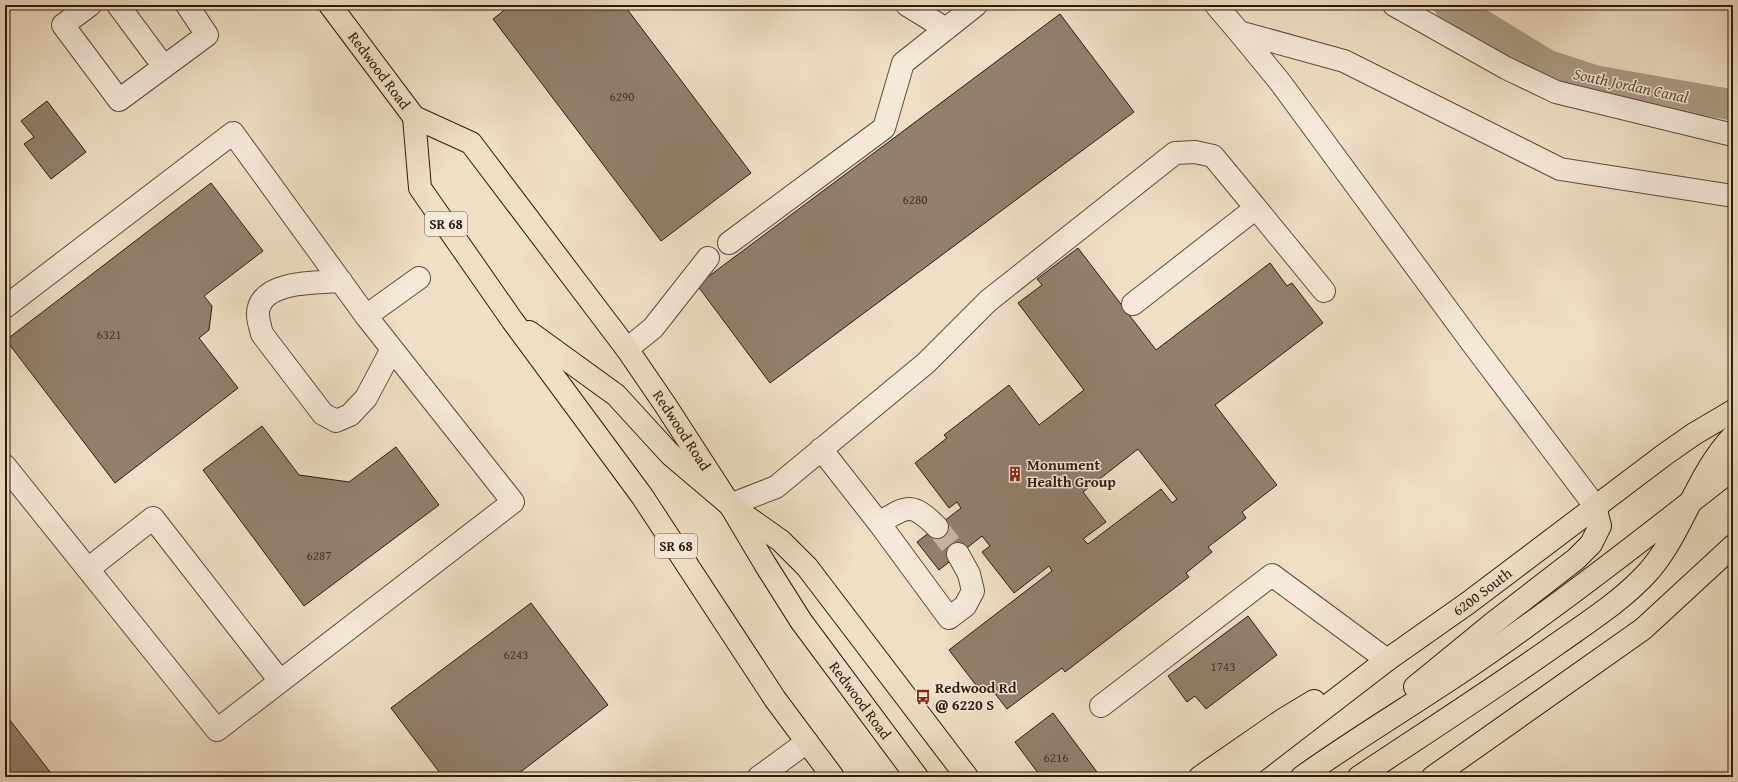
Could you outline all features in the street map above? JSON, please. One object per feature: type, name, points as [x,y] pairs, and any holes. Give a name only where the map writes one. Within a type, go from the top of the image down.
[{"type":"main road","name":"Redwood Road","points":[[330,5],[414,117],[471,143],[627,348],[730,505],[765,564],[802,621],[917,777]]},
{"type":"main road","name":"Redwood Road","points":[[414,117],[420,188],[512,320],[642,496],[775,699],[833,777]]},
{"type":"main road","points":[[512,320],[616,395],[670,454],[730,505],[781,541],[806,567],[966,777]]},
{"type":"main road","name":"6200 South","points":[[1235,777],[1387,660],[1468,603],[1664,454],[1694,434],[1733,412]]},
{"type":"main road","points":[[1359,777],[1516,673],[1617,600],[1648,571],[1660,557],[1671,540],[1717,454],[1733,436]]},
{"type":"main road","points":[[1302,777],[1334,754],[1486,655],[1599,573],[1733,469]]},
{"type":"main road","points":[[1334,754],[1492,624],[1576,559],[1591,544],[1600,526],[1595,506]]},
{"type":"main road","points":[[1433,777],[1643,629],[1733,546]]},
{"type":"main road","points":[[1200,777],[1281,721],[1325,694],[1387,660]]},
{"type":"lane","points":[[90,5],[64,25],[119,100],[207,35],[187,5]]},
{"type":"lane","points":[[118,5],[164,67]]},
{"type":"lane","points":[[907,5],[946,29]]},
{"type":"lane","points":[[729,243],[884,128],[903,63],[976,5]]},
{"type":"lane","points":[[1216,5],[1280,82],[1472,343],[1595,506]]},
{"type":"lane","points":[[1394,5],[1506,68],[1556,92],[1733,135]]},
{"type":"lane","points":[[1239,32],[1344,61],[1560,170],[1733,196]]},
{"type":"lane","points":[[5,307],[233,133],[366,316],[513,502],[217,730],[5,466]]},
{"type":"lane","points":[[730,505],[776,487],[926,363],[988,301],[1176,153],[1195,152],[1212,156],[1324,291]]},
{"type":"lane","points":[[1132,304],[1256,208]]},
{"type":"lane","points":[[627,348],[653,328],[708,258]]},
{"type":"lane","points":[[366,316],[418,278]]},
{"type":"lane","points":[[341,281],[283,286],[268,294],[259,307],[259,321],[262,334],[323,414],[336,421],[350,415],[366,398],[392,349]]},
{"type":"lane","points":[[821,449],[879,523],[949,618],[965,606],[973,591],[969,574],[958,554]]},
{"type":"lane","points":[[879,523],[902,509],[914,510],[924,514],[937,527]]},
{"type":"lane","points":[[88,569],[153,518],[280,682]]},
{"type":"lane","points":[[1100,706],[1272,575],[1387,660]]},
{"type":"lane","points":[[759,777],[807,742]]},
{"type":"building","points":[[511,5],[624,5],[751,173],[661,241],[493,19]]},
{"type":"building","points":[[1060,14],[1134,112],[770,383],[697,285]]},
{"type":"building","points":[[47,101],[86,152],[51,179],[24,144],[34,137],[21,121]]},
{"type":"building","points":[[211,183],[263,251],[204,296],[212,306],[209,330],[199,338],[238,388],[115,483],[6,340]]},
{"type":"building","name":"Monument Health Group","points":[[1078,248],[1156,350],[1270,263],[1287,286],[1292,283],[1323,323],[1215,405],[1277,485],[1242,512],[1246,518],[1208,547],[1212,552],[1186,573],[1189,577],[1065,672],[1062,668],[1007,709],[990,687],[982,693],[949,650],[1052,571],[1049,566],[1014,593],[982,552],[990,546],[982,536],[939,570],[917,542],[961,508],[957,502],[949,508],[915,463],[947,438],[944,435],[1009,385],[1039,425],[1084,390],[1018,303],[1042,285],[1037,279]],"holes":[[[1138,449],[1177,499],[1172,503],[1161,489],[1088,544],[1083,539],[1106,522],[1083,492]]]},
{"type":"building","points":[[262,426],[299,475],[349,482],[396,447],[439,505],[304,606],[203,470]]},
{"type":"building","points":[[531,603],[608,705],[514,777],[443,777],[391,708]]},
{"type":"building","points":[[1248,616],[1277,655],[1206,709],[1195,696],[1187,702],[1168,676]]},
{"type":"building","points":[[1053,713],[1097,772],[1091,777],[1041,777],[1015,742]]},
{"type":"building","points":[[6,715],[54,777],[5,777]]},
{"type":"waterway","name":"South Jordan Canal","points":[[1449,5],[1547,65],[1596,81],[1733,105]]},
{"type":"tunnel","points":[[937,527],[958,554]]},
{"type":"place","name":"Monument Health Group","points":[[1015,474]]},
{"type":"place","name":"Redwood Rd @ 6220 S","points":[[923,697]]}]
